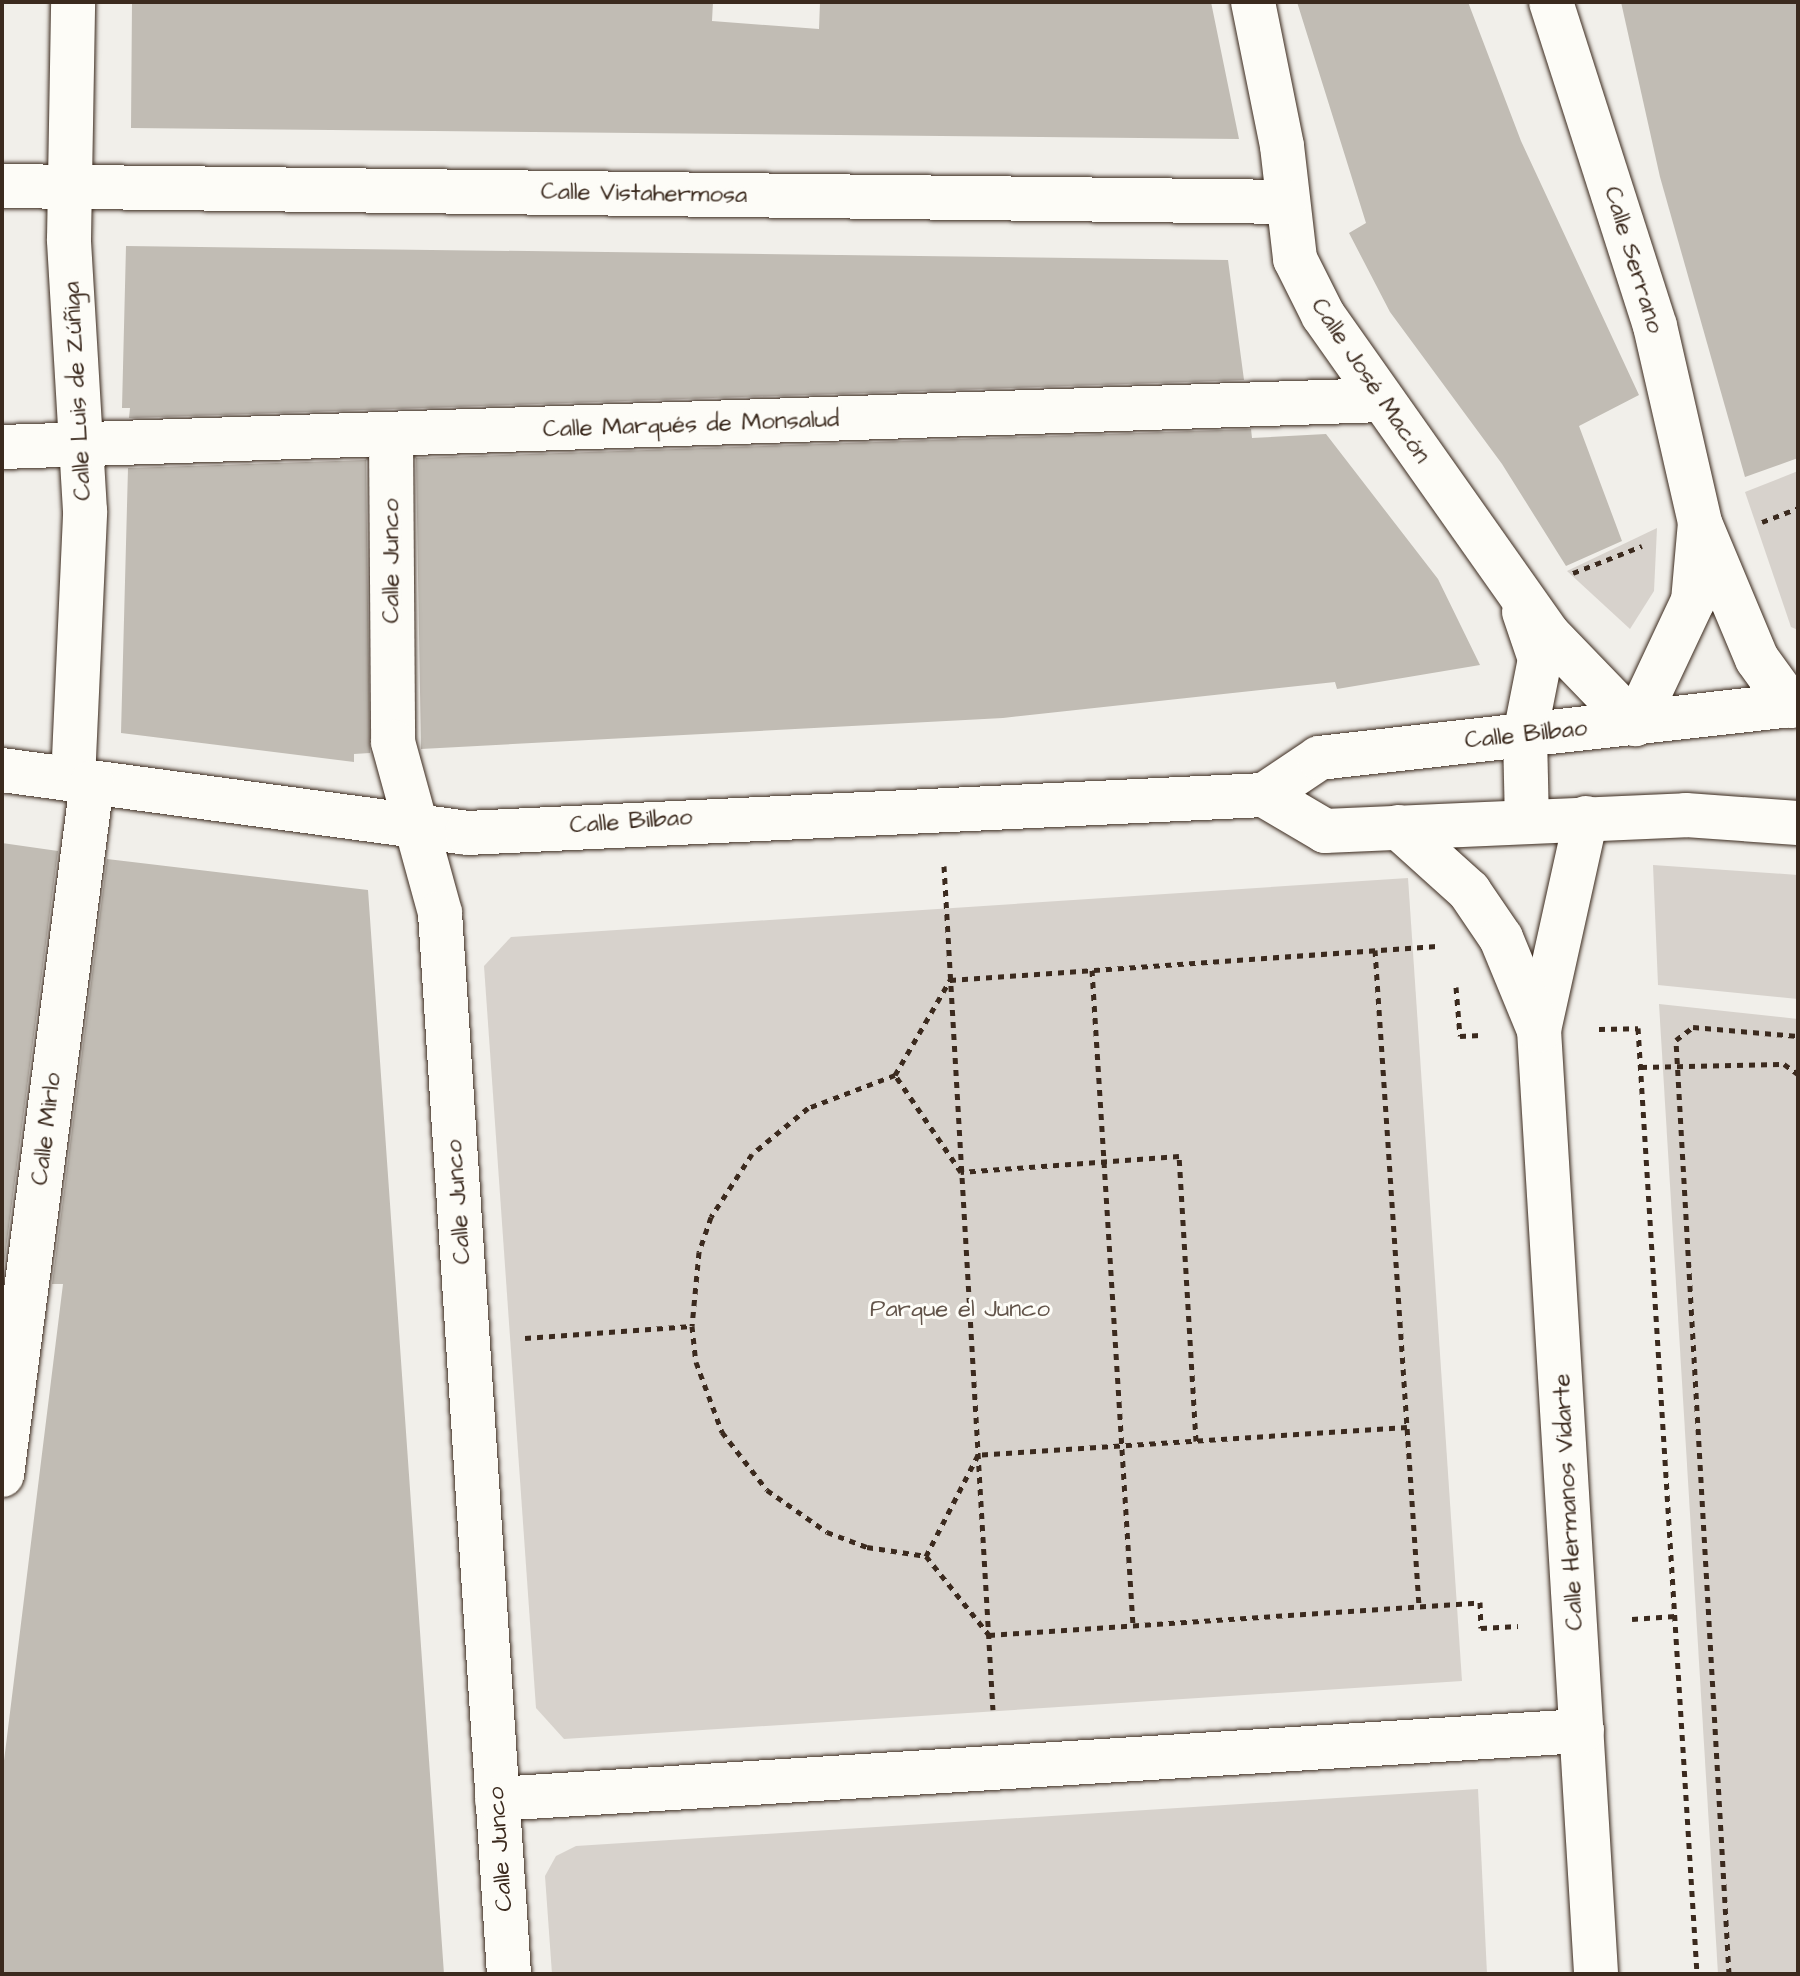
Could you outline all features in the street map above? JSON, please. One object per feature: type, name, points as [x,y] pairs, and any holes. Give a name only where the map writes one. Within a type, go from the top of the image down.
[{"type":"street","name":"Calle Luis de Zúñiga","points":[[73,2],[70,187],[85,511],[82,782]]},
{"type":"street","name":"Calle José Macón","points":[[1253,2],[1282,146],[1285,202],[1295,259],[1323,315],[1519,594],[1597,691],[1635,724]]},
{"type":"street","name":"Calle Serrano","points":[[1551,2],[1655,326],[1700,523],[1757,659],[1794,705]]},
{"type":"street","name":"Calle Vistahermosa","points":[[2,186],[1285,202]]},
{"type":"street","name":"Calle Marqués de Monsalud","points":[[2,447],[80,448],[1380,400]]},
{"type":"street","name":"Calle Junco","points":[[391,436],[393,742],[440,913],[509,1974]]},
{"type":"street","name":"Calle Serrano","points":[[1635,724],[1693,601],[1700,523]]},
{"type":"street","name":"Calle José Macón","points":[[1519,594],[1540,659],[1525,735],[1527,820]]},
{"type":"street","name":"Calle Bilbao","points":[[2,770],[419,829],[467,833],[940,806],[1264,795],[1319,758],[1794,705]]},
{"type":"street","name":"Calle Mirlo","points":[[2,1475],[82,782]]},
{"type":"street","points":[[1264,795],[1325,831],[1686,815],[1798,823]]},
{"type":"street","name":"Calle Hermanos Vidarte","points":[[1586,818],[1539,1030],[1596,1974]]},
{"type":"street","name":"Calle Hermanos Vidarte","points":[[1398,827],[1469,891],[1501,938],[1539,1030]]},
{"type":"street","points":[[497,1799],[1582,1731]]},
{"type":"path","points":[[940,806],[997,1767]]},
{"type":"path","points":[[950,980],[1453,945]]},
{"type":"path","points":[[1375,950],[1419,1606]]},
{"type":"path","points":[[1092,970],[1133,1625]]},
{"type":"path","points":[[950,980],[895,1075],[808,1108],[752,1154],[711,1217],[699,1252],[692,1326],[696,1362],[722,1432],[767,1490],[827,1532],[867,1547],[926,1556],[989,1635]]},
{"type":"path","points":[[1729,1974],[1676,1040],[1693,1027],[1798,1036]]},
{"type":"path","points":[[1539,1030],[1638,1028],[1697,1974]]},
{"type":"path","points":[[1641,1067],[1784,1064],[1798,1074]]},
{"type":"path","points":[[895,1075],[961,1172]]},
{"type":"path","points":[[961,1172],[1179,1156],[1196,1441]]},
{"type":"path","points":[[468,1342],[692,1326]]},
{"type":"path","points":[[978,1455],[1407,1427]]},
{"type":"path","points":[[926,1556],[978,1455]]},
{"type":"path","points":[[989,1635],[1480,1602]]},
{"type":"green space","points":[[1798,471],[1798,630],[1791,627],[1745,492]]},
{"type":"green space","points":[[1657,528],[1654,591],[1630,629],[1567,571]]},
{"type":"green space","points":[[1653,865],[1798,875],[1798,999],[1658,985]]},
{"type":"green space","name":"Parque el Junco","points":[[1408,878],[1462,1681],[564,1739],[536,1708],[484,966],[511,937]]},
{"type":"green space","points":[[1659,1004],[1798,1019],[1798,1974],[1718,1974]]},
{"type":"green space","points":[[1478,1789],[1487,1974],[552,1974],[545,1876],[556,1856],[576,1846]]},
{"type":"building","points":[[132,2],[713,2],[712,21],[819,29],[820,2],[1211,2],[1239,139],[131,128]]},
{"type":"building","points":[[1297,2],[1468,2],[1521,141],[1639,395],[1579,426],[1622,541],[1566,566],[1502,464],[1390,312],[1349,233],[1366,223]]},
{"type":"building","points":[[1621,2],[1798,2],[1798,458],[1745,477],[1660,177]]},
{"type":"building","points":[[126,246],[1228,260],[1244,380],[129,418],[130,408],[122,408]]},
{"type":"building","points":[[1251,429],[1252,438],[1326,434],[1438,579],[1480,665],[1337,689],[1335,682],[1003,718],[421,749],[416,458]]},
{"type":"building","points":[[366,460],[370,753],[354,754],[354,762],[121,733],[128,468]]},
{"type":"building","points":[[2,843],[58,851],[2,1280]]},
{"type":"building","points":[[107,859],[368,890],[444,1974],[2,1974],[2,1777],[63,1284],[52,1284]]}]
